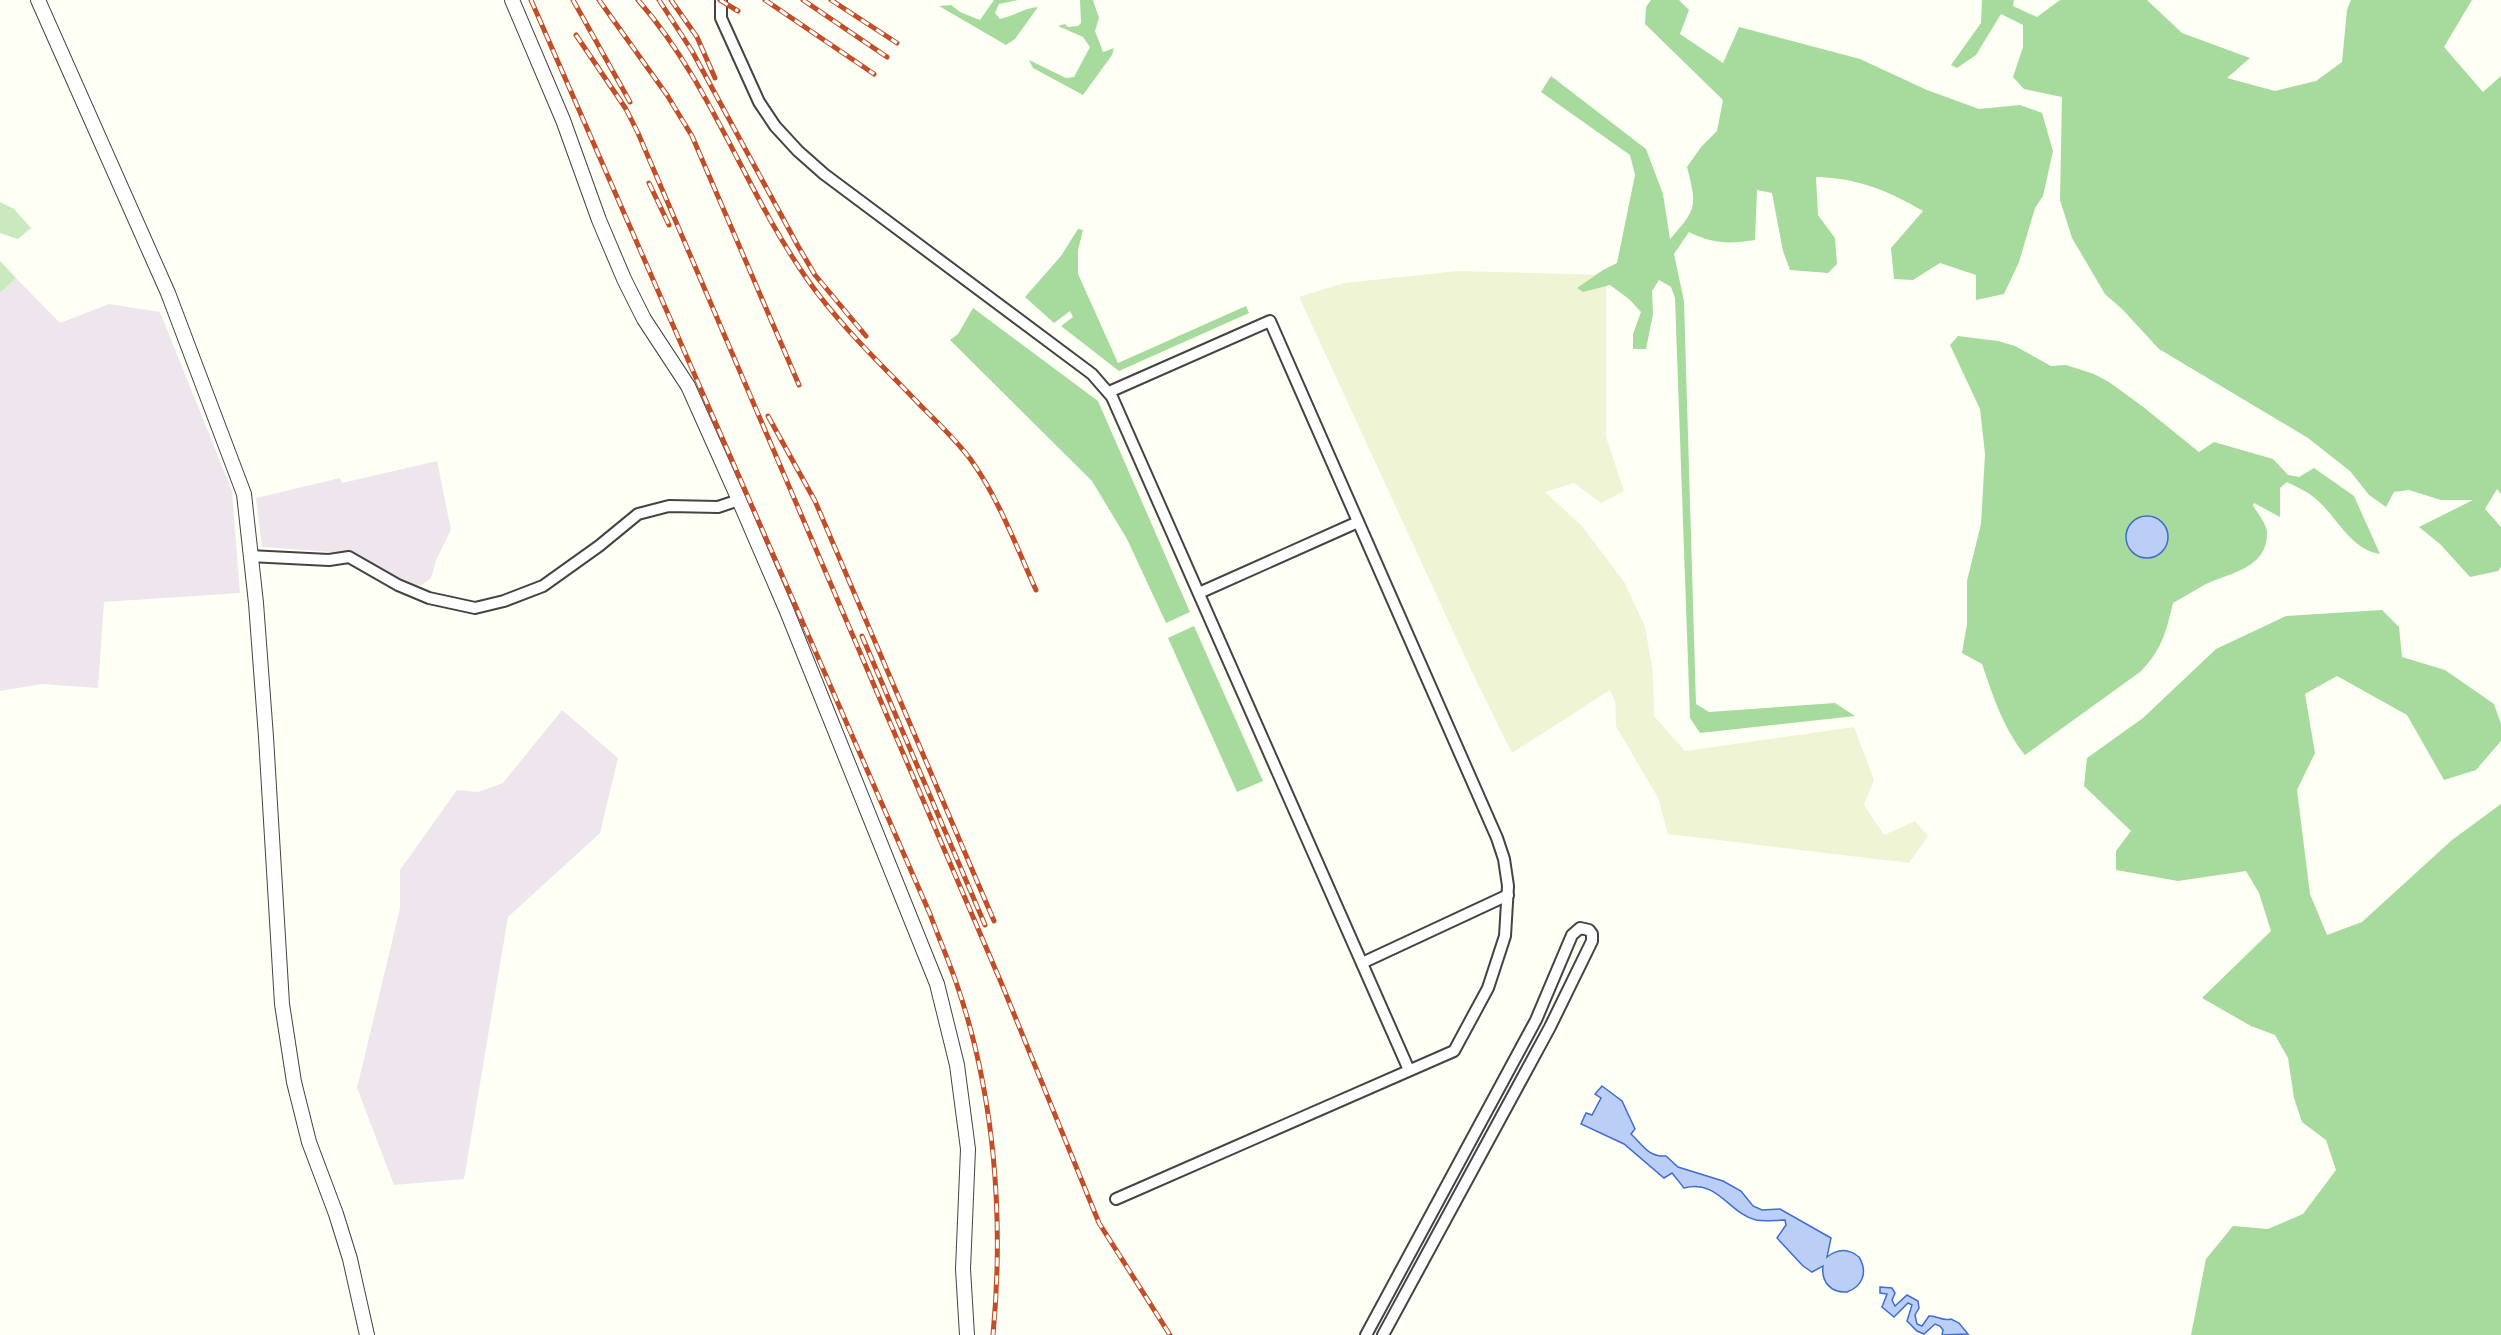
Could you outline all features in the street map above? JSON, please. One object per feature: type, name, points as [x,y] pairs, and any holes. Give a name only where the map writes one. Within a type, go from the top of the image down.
[{"type":"street","points":[[38,0],[168,292],[244,494],[266,737],[283,1015],[296,1092],[309,1142],[343,1237],[367,1335]]},
{"type":"street","points":[[512,0],[563,120],[599,220],[624,279],[644,319],[688,386],[740,500],[926,955],[945,1014],[957,1065],[968,1149],[963,1269],[967,1335]]},
{"type":"street","points":[[721,0],[721,18],[759,102],[798,151],[824,174],[1092,374],[1109,392],[1409,1070]]},
{"type":"street","points":[[1109,392],[1270,321],[1497,838],[1504,859],[1508,895],[1505,936],[1497,963],[1488,988],[1454,1051],[1116,1199]]},
{"type":"street","points":[[251,556],[329,560],[349,557],[398,585],[429,598],[475,608],[504,601],[543,585],[599,546],[638,514],[669,506],[718,507],[740,500]]},
{"type":"street","points":[[1199,593],[1358,522]]},
{"type":"street","points":[[1362,963],[1508,895]]},
{"type":"street","points":[[1366,1335],[1536,1020],[1572,935],[1581,928],[1589,930],[1592,934],[1592,941],[1550,1027],[1383,1335]]},
{"type":"shaded area","points":[[16,278],[60,323],[109,304],[160,312],[232,491],[240,593],[104,602],[98,688],[42,684],[0,691],[0,293]]},
{"type":"shaded area","points":[[437,461],[451,530],[437,558],[431,578],[422,585],[416,586],[346,553],[262,547],[256,498],[340,478],[342,483]]},
{"type":"shaded area","points":[[562,710],[618,758],[600,833],[508,917],[464,1179],[394,1185],[357,1088],[400,908],[400,870],[457,790],[478,792],[503,783]]},
{"type":"green space","points":[[994,0],[1018,0],[999,4],[995,13],[1000,19],[1038,7],[1015,39],[1006,45],[939,6],[951,5],[960,12],[980,20]]},
{"type":"green space","points":[[1080,0],[1093,0],[1099,18],[1095,31],[1103,52],[1114,48],[1112,55],[1083,95],[1033,68],[1029,60],[1066,78],[1074,77],[1090,47],[1083,37],[1058,26],[1065,24],[1068,27],[1078,26],[1081,23]]},
{"type":"green space","points":[[1651,0],[1679,0],[1689,10],[1680,34],[1723,63],[1739,27],[1860,59],[1927,90],[1979,109],[2020,105],[2042,113],[2053,151],[2043,196],[2035,208],[2019,262],[2004,294],[1976,300],[1976,275],[1940,263],[1913,280],[1894,279],[1891,248],[1923,211],[1871,186],[1831,178],[1816,177],[1818,215],[1835,238],[1837,264],[1828,273],[1790,270],[1783,251],[1772,193],[1757,190],[1755,240],[1721,242],[1689,232],[1674,254],[1684,301],[1696,704],[1709,712],[1835,703],[1855,716],[1700,733],[1690,718],[1675,298],[1671,287],[1659,280],[1652,291],[1653,314],[1646,349],[1633,349],[1633,334],[1641,312],[1629,299],[1610,285],[1583,292],[1577,288],[1617,263],[1635,175],[1630,155],[1541,92],[1551,76],[1646,149],[1663,194],[1670,239],[1685,221],[1692,206],[1692,190],[1687,167],[1701,147],[1717,131],[1723,100],[1645,24],[1646,7]]},
{"type":"green space","points":[[1982,0],[2014,0],[2013,6],[2037,17],[2060,0],[2147,0],[2182,33],[2250,58],[2227,78],[2275,91],[2316,81],[2342,62],[2347,10],[2351,0],[2472,0],[2444,47],[2483,92],[2501,76],[2501,494],[2497,489],[2485,509],[2501,527],[2501,567],[2498,571],[2470,577],[2440,544],[2419,527],[2473,500],[2441,500],[2409,490],[2394,492],[2386,507],[2369,495],[2350,471],[2308,438],[2159,349],[2105,294],[2072,238],[2060,200],[2062,97],[2024,89],[2013,77],[2023,47],[2023,25],[2001,14],[1976,55],[1957,68],[1951,65],[1981,23]]},
{"type":"green space","points":[[0,202],[14,209],[31,228],[18,239],[0,233]]},
{"type":"green space","points":[[1078,229],[1083,230],[1078,250],[1078,274],[1118,363],[1246,306],[1249,313],[1119,371],[1061,326],[1073,317],[1070,311],[1054,323],[1025,297],[1061,256]]},
{"type":"green space","points":[[0,261],[16,278],[0,293]]},
{"type":"green space","points":[[1458,271],[1606,275],[1606,437],[1624,491],[1601,503],[1574,483],[1545,492],[1581,525],[1625,583],[1645,627],[1653,672],[1654,716],[1685,751],[1854,727],[1874,780],[1864,805],[1884,835],[1915,821],[1928,836],[1909,863],[1668,834],[1658,798],[1616,726],[1615,701],[1610,690],[1512,753],[1471,670],[1299,297],[1344,283]]},
{"type":"green space","points":[[973,308],[1098,401],[1190,612],[1166,623],[1127,539],[1092,481],[950,340],[958,334]]},
{"type":"green space","points":[[1958,336],[1998,341],[2015,346],[2051,366],[2066,365],[2094,374],[2142,406],[2199,452],[2214,442],[2273,459],[2288,475],[2299,477],[2314,468],[2354,496],[2380,554],[2370,551],[2353,540],[2324,506],[2306,492],[2287,482],[2280,488],[2280,517],[2254,503],[2253,505],[2267,530],[2261,555],[2245,568],[2206,584],[2173,603],[2162,640],[2140,672],[2025,755],[2005,723],[1982,664],[1962,653],[1967,624],[1967,581],[1981,524],[1985,454],[1980,409],[1950,345]]},
{"type":"green space","points":[[2382,610],[2399,627],[2402,657],[2445,670],[2494,704],[2501,724],[2501,741],[2476,770],[2444,780],[2407,715],[2337,676],[2305,694],[2315,753],[2297,790],[2310,894],[2327,935],[2362,922],[2452,840],[2501,804],[2501,1335],[2191,1335],[2206,1259],[2233,1226],[2268,1229],[2303,1214],[2336,1170],[2326,1140],[2302,1122],[2294,1098],[2288,1058],[2275,1035],[2251,1026],[2202,998],[2271,931],[2259,893],[2246,871],[2178,881],[2116,870],[2116,851],[2131,831],[2084,786],[2087,758],[2143,718],[2216,649],[2286,616]]},
{"type":"green space","points":[[1194,626],[1263,781],[1237,792],[1168,638]]},
{"type":"water","points":[[2147,516],[2155,517],[2162,522],[2167,529],[2167,545],[2162,552],[2155,557],[2147,558],[2139,557],[2132,552],[2127,545],[2126,537],[2127,529],[2132,522],[2139,517]]},
{"type":"water","points":[[1602,1086],[1622,1101],[1635,1129],[1631,1134],[1646,1150],[1655,1155],[1666,1156],[1678,1167],[1723,1181],[1741,1191],[1753,1206],[1762,1210],[1780,1209],[1831,1238],[1827,1257],[1835,1252],[1843,1251],[1851,1252],[1859,1257],[1863,1273],[1857,1286],[1847,1292],[1836,1291],[1825,1282],[1823,1266],[1812,1272],[1803,1266],[1777,1238],[1786,1225],[1785,1220],[1756,1220],[1738,1211],[1706,1188],[1684,1188],[1672,1173],[1664,1178],[1624,1144],[1581,1124],[1586,1113],[1592,1115],[1601,1098],[1595,1094]]},
{"type":"water","points":[[1880,1287],[1892,1288],[1895,1293],[1892,1300],[1895,1306],[1907,1295],[1918,1301],[1919,1308],[1915,1315],[1917,1324],[1922,1326],[1929,1316],[1945,1320],[1951,1319],[1959,1323],[1968,1334],[1942,1335],[1943,1330],[1935,1324],[1924,1334],[1917,1331],[1907,1321],[1912,1305],[1908,1303],[1894,1317],[1882,1307],[1887,1294],[1880,1293]]},
{"type":"railway","points":[[531,0],[930,914],[956,982],[980,1068],[993,1157],[997,1246],[993,1335]]},
{"type":"railway","points":[[573,0],[630,102]]},
{"type":"railway","points":[[599,0],[667,95],[692,136],[799,385]]},
{"type":"railway","points":[[638,0],[664,32],[686,66],[764,209],[807,279],[847,329],[948,433],[971,460],[999,507],[1036,590]]},
{"type":"railway","points":[[659,0],[692,51],[815,275],[866,336]]},
{"type":"railway","points":[[671,0],[697,37],[715,78]]},
{"type":"railway","points":[[720,0],[738,11]]},
{"type":"railway","points":[[765,0],[874,74]]},
{"type":"railway","points":[[803,0],[887,57]]},
{"type":"railway","points":[[831,0],[897,43]]},
{"type":"railway","points":[[576,35],[626,109],[638,133],[1003,987],[1099,1223],[1170,1335]]},
{"type":"railway","points":[[649,183],[669,225]]},
{"type":"railway","points":[[768,416],[815,501],[994,921]]},
{"type":"railway","points":[[862,636],[985,925]]}]
